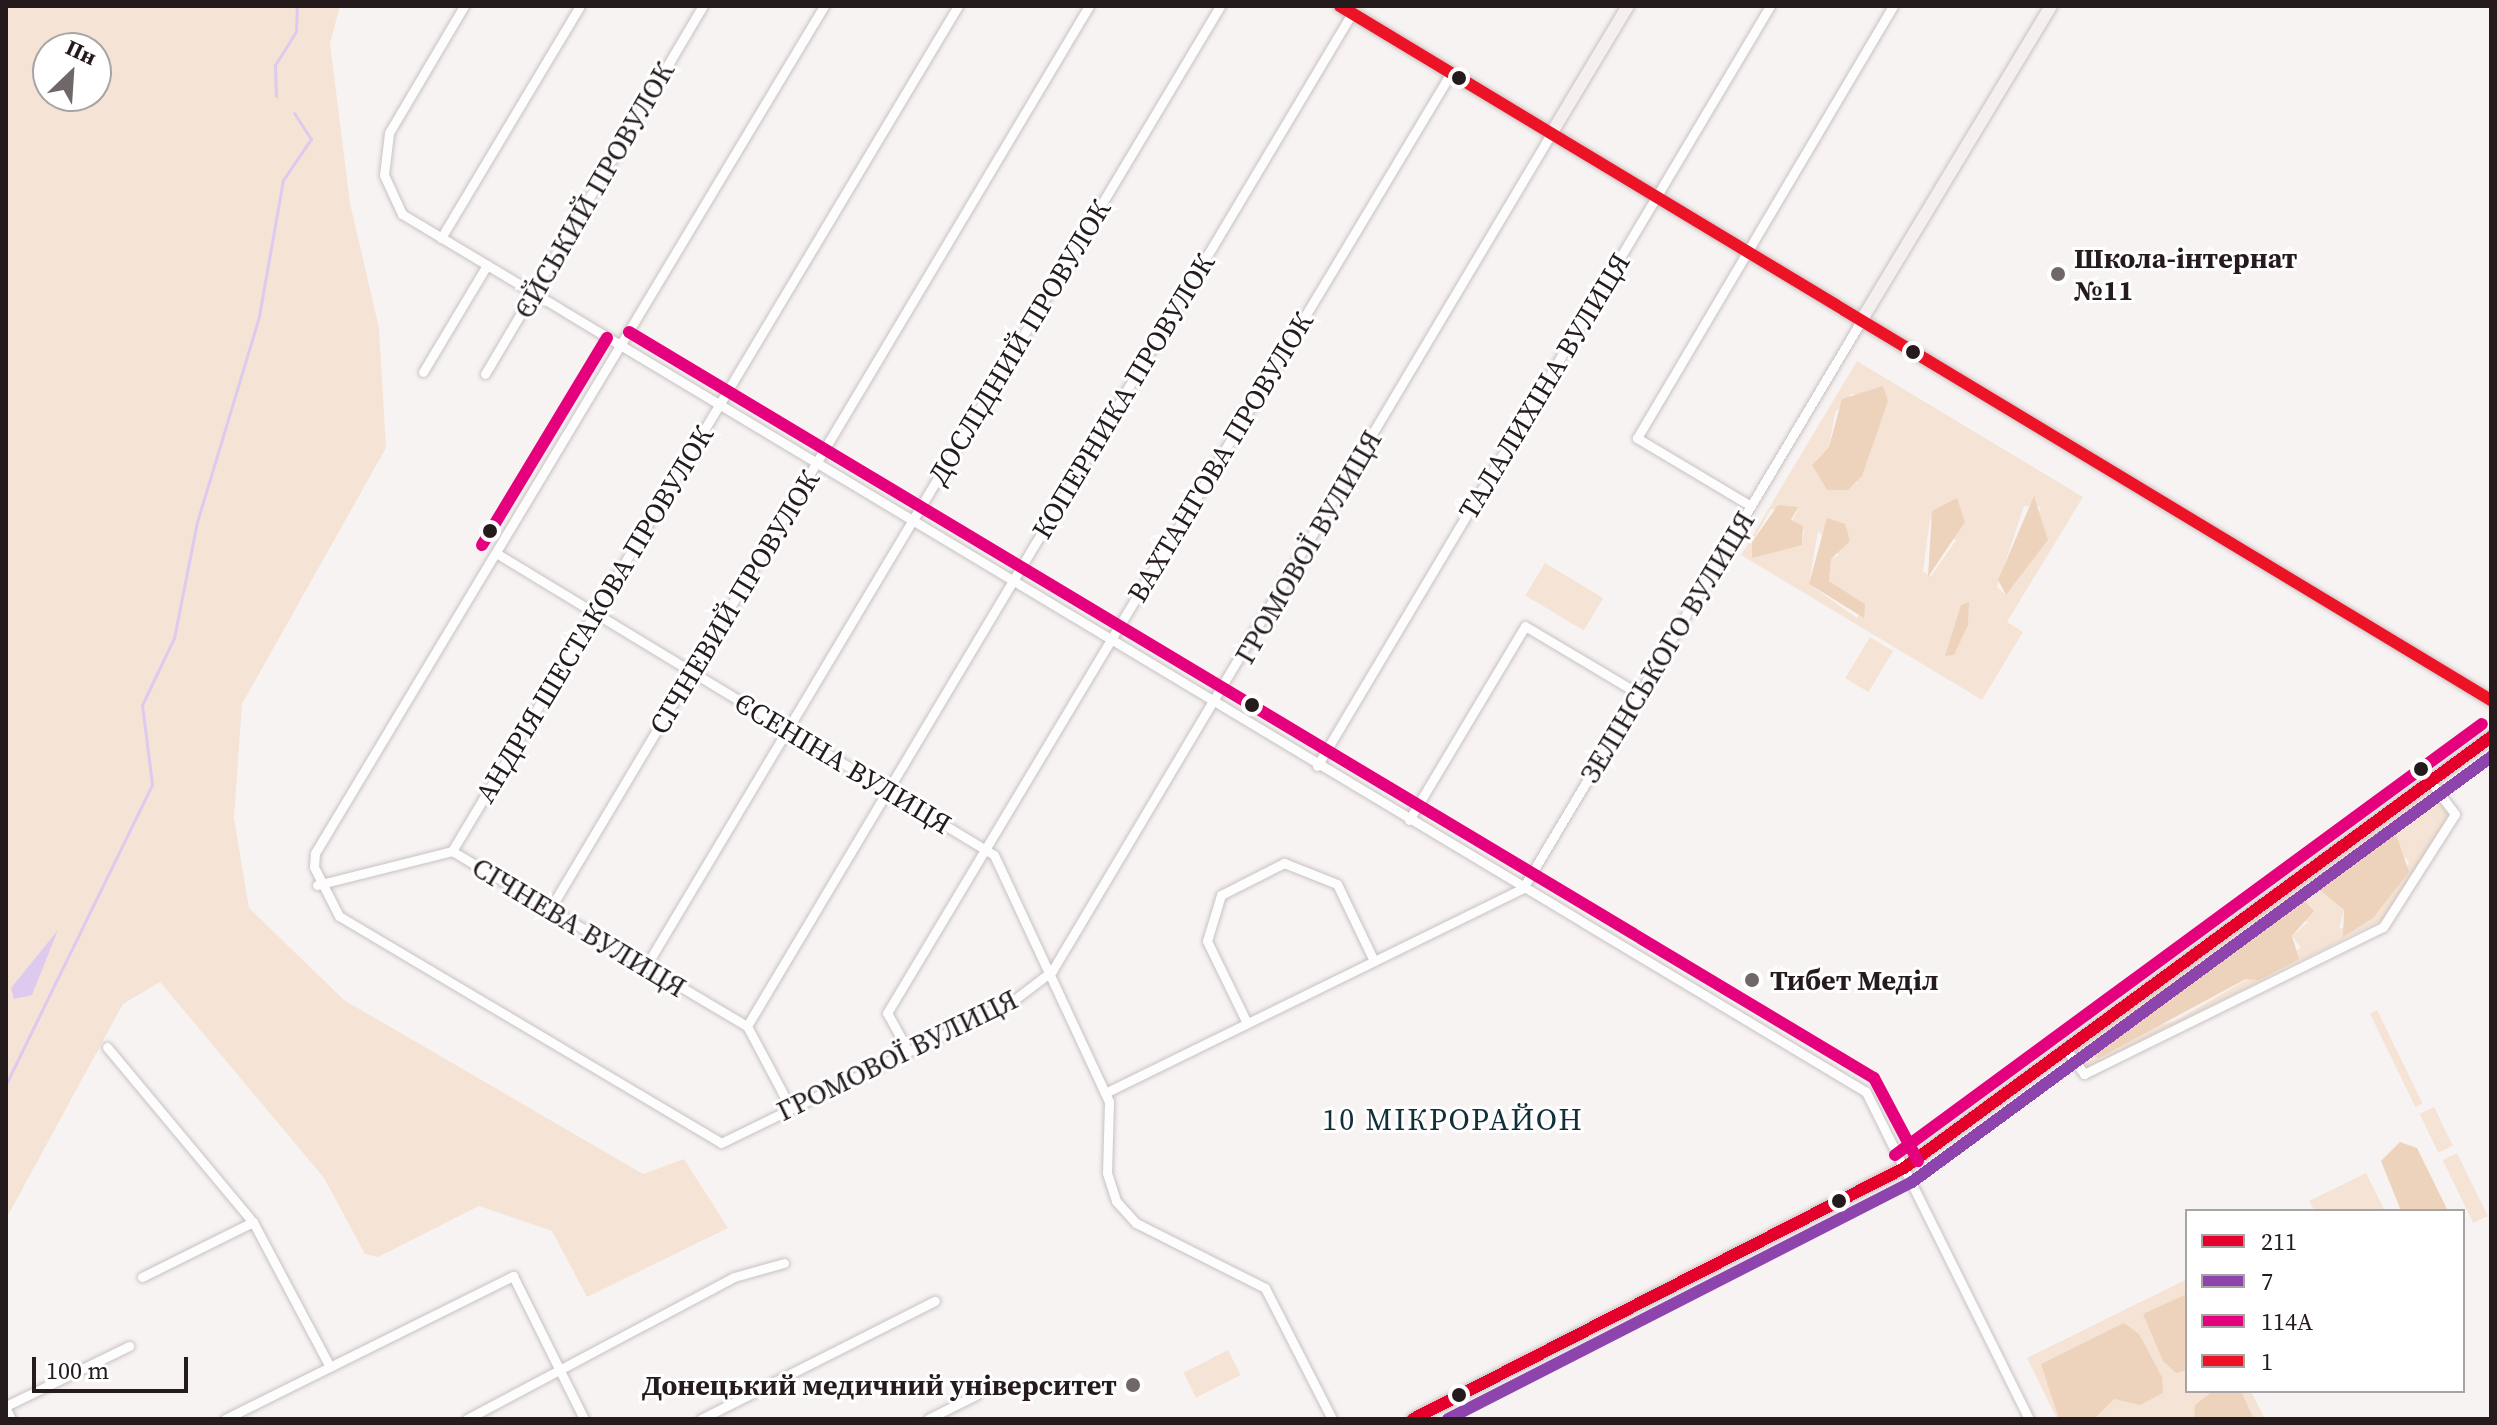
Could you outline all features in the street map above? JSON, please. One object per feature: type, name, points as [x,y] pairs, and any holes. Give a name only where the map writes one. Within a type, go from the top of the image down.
[{"type":"street","points":[[464,6],[384,154],[387,186],[402,214],[1215,705],[1866,1092],[2029,1419]]},
{"type":"street","points":[[441,238],[580,6]]},
{"type":"street","name":"ЄЙСЬКИЙ ПРОВУЛОК","points":[[485,374],[703,6]]},
{"type":"street","points":[[317,885],[315,853],[824,6]]},
{"type":"street","name":"АНДРІЯ ШЕСТАКОВА ПРОВУЛОК","points":[[452,851],[958,6]]},
{"type":"street","name":"СІЧНЕВИЙ ПРОВУЛОК","points":[[550,909],[1089,6]]},
{"type":"street","name":"ДОСЛІДНИЙ ПРОВУЛОК","points":[[646,966],[1220,6]]},
{"type":"street","points":[[1340,6],[2491,700]]},
{"type":"street","name":"ГРОМОВОЇ ВУЛИЦЯ","points":[[317,885],[339,916],[721,1143],[906,1047],[1014,1000],[1052,971],[1215,705],[1628,6]]},
{"type":"street","name":"ТАЛАЛИХІНА ВУЛИЦЯ","points":[[1317,766],[1770,6]]},
{"type":"street","points":[[1751,506],[1637,438],[1893,6]]},
{"type":"street","name":"ЗЕЛІНСЬКОГО ВУЛИЦЯ","points":[[1523,888],[2051,6]]},
{"type":"street","name":"КОПЕРНИКА ПРОВУЛОК","points":[[747,1026],[1352,13]]},
{"type":"street","name":"ВАХТАНГОВА ПРОВУЛОК","points":[[906,1047],[887,1013],[1451,73]]},
{"type":"street","points":[[423,372],[487,265]]},
{"type":"street","name":"ЄСЕНІНА ВУЛИЦЯ","points":[[496,553],[985,848]]},
{"type":"street","points":[[1409,820],[1525,626],[1639,694]]},
{"type":"street","points":[[1413,1419],[1904,1168],[2491,737]]},
{"type":"street","points":[[2066,1049],[2084,1074],[2383,927],[2455,814],[2432,783]]},
{"type":"street","points":[[985,848],[1052,971],[1105,1093],[1107,1173],[1116,1201],[1136,1223],[1265,1288],[1332,1419]]},
{"type":"street","name":"СІЧНЕВА ВУЛИЦЯ","points":[[317,885],[452,851],[747,1026]]},
{"type":"street","points":[[1247,1023],[1207,941],[1221,895],[1284,863],[1337,884],[1374,961]]},
{"type":"street","points":[[1105,1093],[1523,888]]},
{"type":"street","points":[[747,1026],[790,1107]]},
{"type":"street","points":[[107,1047],[253,1222],[330,1367]]},
{"type":"street","points":[[142,1277],[253,1222]]},
{"type":"street","points":[[467,1419],[561,1373],[721,1283],[784,1263]]},
{"type":"street","points":[[225,1419],[513,1276],[584,1419]]},
{"type":"street","points":[[701,1419],[935,1301]]},
{"type":"street","points":[[11,1419],[6,1407],[129,1346]]},
{"type":"street","points":[[928,1419],[976,1395]]},
{"type":"shaded area","points":[[6,6],[340,6],[330,43],[350,203],[379,328],[386,448],[242,704],[234,818],[249,908],[344,1000],[643,1174],[684,1159],[728,1228],[587,1297],[552,1231],[479,1206],[378,1257],[365,1254],[324,1178],[160,982],[123,1004],[6,1219]]},
{"type":"shaded area","points":[[1857,361],[2083,497],[2007,622],[2023,632],[1982,700],[1741,555]],"holes":[[[1851,394],[1888,401],[1856,484],[1816,460],[1829,447],[1835,413]],[[2024,506],[2040,507],[2037,521],[2048,540],[2006,595],[1997,587]],[[1771,509],[1797,511],[1791,523],[1804,530],[1802,545],[1774,549],[1752,542]],[[1930,518],[1956,540],[1931,576],[1923,572]],[[1818,531],[1839,555],[1831,559],[1829,581],[1865,604],[1857,618],[1809,584]]]},
{"type":"shaded area","points":[[1883,386],[1888,401],[1862,476],[1848,490],[1827,490],[1812,465],[1829,447],[1842,399]]},
{"type":"shaded area","points":[[2034,496],[2048,540],[2006,595],[1998,580]]},
{"type":"shaded area","points":[[1957,498],[1965,522],[1928,577],[1932,511]]},
{"type":"shaded area","points":[[1778,505],[1798,507],[1791,520],[1803,526],[1802,545],[1752,558],[1752,542]]},
{"type":"shaded area","points":[[1827,518],[1845,524],[1850,541],[1831,559],[1829,581],[1865,604],[1864,618],[1809,584]]},
{"type":"shaded area","points":[[1545,563],[1603,598],[1584,631],[1525,596]]},
{"type":"shaded area","points":[[1969,602],[1968,625],[1954,655],[1945,656],[1961,605]]},
{"type":"shaded area","points":[[1870,637],[1893,651],[1868,692],[1845,678]]},
{"type":"shaded area","points":[[2430,791],[2449,815],[2386,918],[2086,1068],[2073,1051]],"holes":[[[2381,833],[2409,862],[2373,918],[2339,929],[2344,910],[2321,891],[2321,879]],[[2272,910],[2308,922],[2292,936],[2301,948],[2175,1021],[2098,1041]]]},
{"type":"shaded area","points":[[2381,832],[2397,837],[2409,872],[2373,918],[2343,937],[2344,910],[2321,891],[2321,879]]},
{"type":"shaded area","points":[[2301,897],[2314,911],[2292,936],[2299,959],[2259,980],[2246,979],[2099,1058],[2090,1055],[2154,996]]},
{"type":"shaded area","points":[[58,930],[32,995],[14,999],[11,988]]},
{"type":"shaded area","points":[[2377,1010],[2423,1103],[2415,1107],[2370,1014]]},
{"type":"shaded area","points":[[2434,1107],[2453,1146],[2438,1153],[2420,1114]]},
{"type":"shaded area","points":[[2400,1142],[2417,1148],[2447,1209],[2400,1209],[2381,1161]]},
{"type":"shaded area","points":[[2457,1153],[2488,1216],[2473,1223],[2443,1160]]},
{"type":"shaded area","points":[[2366,1173],[2384,1209],[2314,1209],[2309,1201]]},
{"type":"shaded area","points":[[2185,1280],[2185,1393],[2252,1393],[2265,1419],[2057,1419],[2027,1358]]},
{"type":"shaded area","points":[[2185,1295],[2185,1371],[2176,1373],[2163,1361],[2143,1314]]},
{"type":"shaded area","points":[[2124,1323],[2139,1334],[2162,1377],[2163,1393],[2140,1405],[2114,1399],[2094,1419],[2059,1419],[2041,1364]]},
{"type":"shaded area","points":[[1228,1350],[1241,1375],[1196,1398],[1183,1373]]},
{"type":"shaded area","points":[[2210,1393],[2242,1393],[2254,1419],[2194,1419],[2195,1405]]},
{"type":"waterway","points":[[276,96],[275,65],[296,31],[297,6]]},
{"type":"waterway","points":[[6,1084],[152,784],[142,705],[174,638],[197,522],[259,316],[283,180],[311,139],[294,113]]},
{"type":"transit line","name":"1","points":[[1340,6],[2491,700]]},
{"type":"transit line","name":"114А","points":[[629,332],[1874,1078],[1918,1161]]},
{"type":"transit line","name":"114А","points":[[482,545],[607,338]]},
{"type":"transit line","name":"114А","points":[[1895,1155],[2482,724]]},
{"type":"transit line","name":"211","points":[[1413,1419],[1904,1168],[2491,737]]},
{"type":"transit line","name":"7","points":[[1448,1419],[1912,1182],[2491,757]]},
{"type":"place","name":"Школа-інтернат №11","points":[[2058,274]]},
{"type":"place","name":"Тибет Меділ","points":[[1752,980]]},
{"type":"place","name":"Донецький медичний університет","points":[[1133,1385]]},
{"type":"district","name":"10 МІКРОРАЙОН","points":[[1453,1120]]}]
